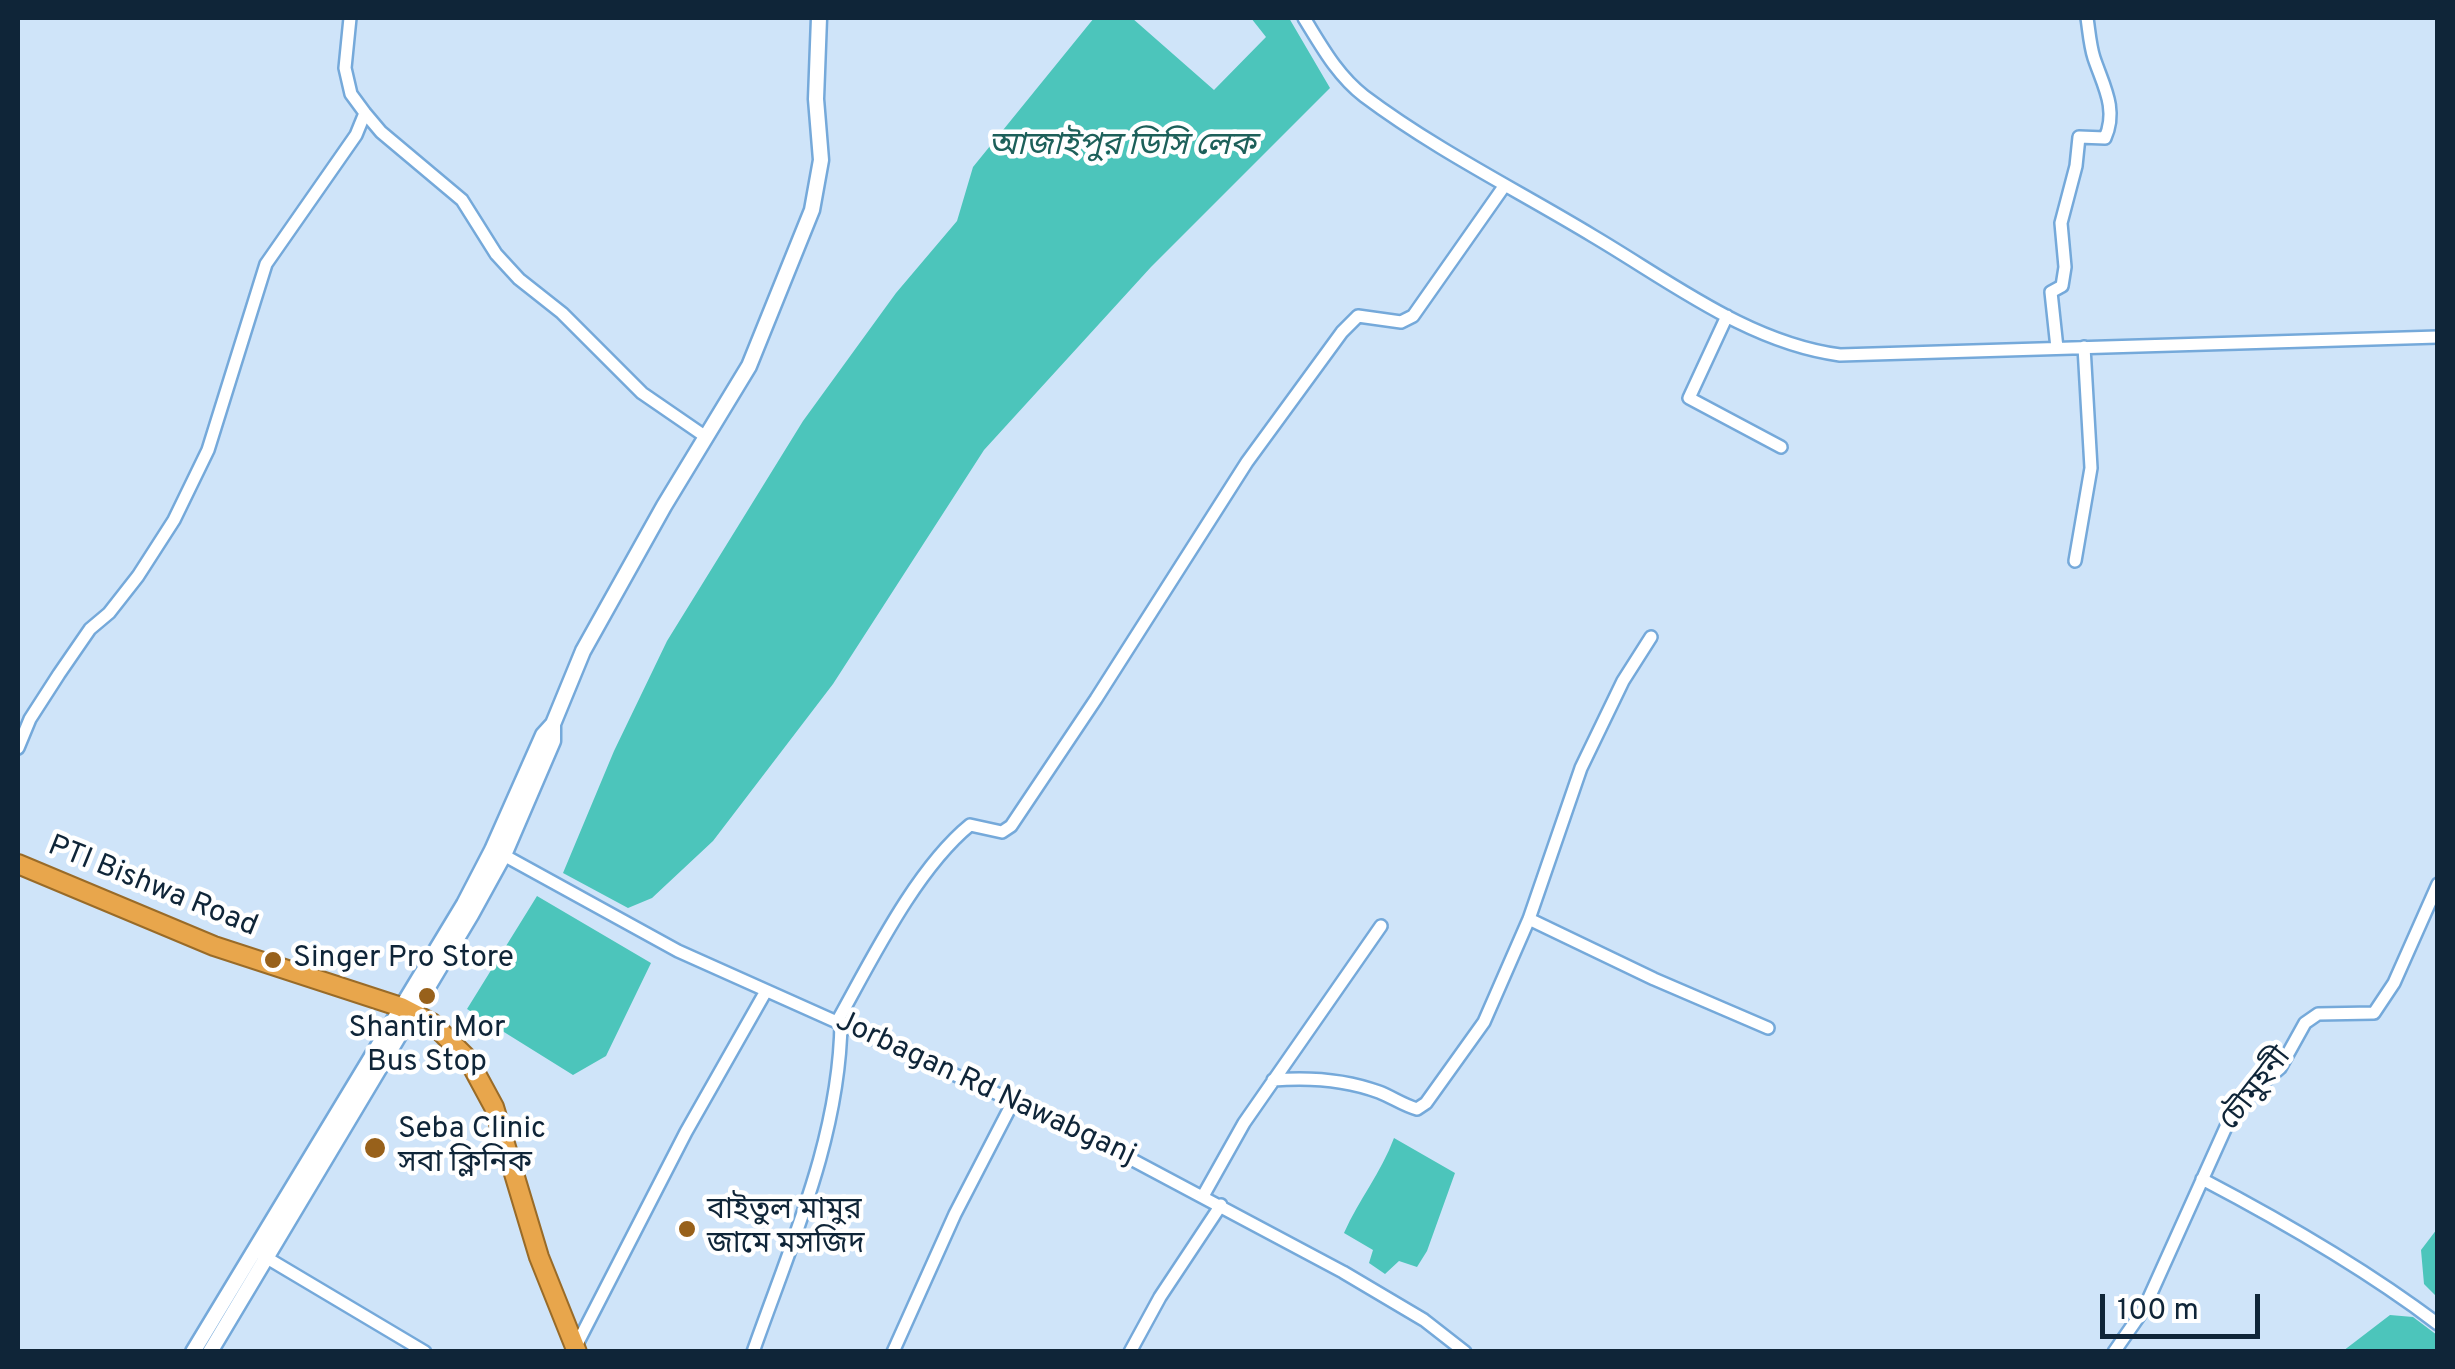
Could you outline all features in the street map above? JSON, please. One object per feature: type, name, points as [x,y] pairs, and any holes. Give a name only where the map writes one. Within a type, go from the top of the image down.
[{"type":"highway","name":"PTI Bishwa Road","points":[[18,864],[214,946],[408,1010],[432,1023],[468,1060],[494,1108],[539,1257],[576,1350]]},
{"type":"street","points":[[350,18],[345,68],[351,94],[381,132],[462,200],[496,254],[519,279],[562,313],[642,393],[706,437]]},
{"type":"street","points":[[193,1352],[311,1171],[408,1010],[464,904],[498,852],[542,736],[553,724],[583,651],[749,366],[812,210],[821,160],[816,99],[819,18]]},
{"type":"street","points":[[1304,18],[1333,66],[1362,95],[1504,186],[1727,316],[1787,343],[1840,356],[2438,337]]},
{"type":"street","points":[[2058,348],[2051,292],[2062,286],[2065,267],[2061,223],[2076,166],[2079,137],[2105,138],[2110,126],[2107,86],[2094,58],[2087,18]]},
{"type":"street","points":[[18,748],[30,719],[76,648],[138,576],[174,520],[208,450],[266,264],[356,136],[365,113]]},
{"type":"street","points":[[754,1352],[820,1162],[841,1065],[840,1020],[927,872],[970,825],[1002,832],[1010,826],[1248,462],[1342,332],[1358,316],[1401,322],[1412,316],[1504,186]]},
{"type":"street","points":[[1727,316],[1689,398],[1781,446]]},
{"type":"street","points":[[2075,561],[2091,468],[2084,347]]},
{"type":"street","points":[[1273,1080],[1338,1080],[1410,1107],[1426,1103],[1484,1022],[1529,919],[1581,768],[1623,681],[1650,637]]},
{"type":"street","name":"Jorbagan Rd Nawabganj","points":[[498,852],[678,951],[1014,1100],[1203,1196],[1392,1301],[1465,1352]]},
{"type":"street","name":"চৌমুহনী","points":[[2114,1352],[2144,1309],[2235,1108],[2280,1068],[2305,1023],[2318,1014],[2374,1014],[2394,983],[2438,884]]},
{"type":"street","points":[[1529,919],[1768,1028]]},
{"type":"street","points":[[1203,1196],[1244,1123],[1381,926]]},
{"type":"street","points":[[576,1350],[686,1132],[766,990]]},
{"type":"street","points":[[893,1352],[955,1214],[1014,1100]]},
{"type":"street","points":[[2202,1180],[2278,1219],[2438,1324]]},
{"type":"street","points":[[1130,1352],[1220,1206]]},
{"type":"street","points":[[210,1352],[260,1254]]},
{"type":"street","points":[[260,1254],[425,1352]]},
{"type":"water","name":"আজাইপুর ডিসি লেক","points":[[1094,18],[1132,18],[1214,90],[1266,37],[1251,18],[1289,18],[1330,88],[1151,267],[984,450],[833,684],[713,841],[652,898],[628,908],[563,873],[614,751],[667,641],[803,421],[896,293],[957,221],[973,167]]},
{"type":"water","points":[[537,896],[651,963],[606,1056],[573,1075],[467,1009]]},
{"type":"water","points":[[1394,1138],[1455,1173],[1427,1251],[1417,1267],[1399,1261],[1385,1274],[1369,1263],[1373,1250],[1344,1233]]},
{"type":"water","points":[[2437,1229],[2437,1297],[2424,1284],[2421,1250]]},
{"type":"water","points":[[2390,1315],[2413,1317],[2437,1335],[2437,1351],[2343,1351]]},
{"type":"place","name":"Singer Pro Store","points":[[273,960]]},
{"type":"place","name":"Shantir Mor Bus Stop","points":[[427,996]]},
{"type":"place","name":"Seba Clinic সবা ক্লিনিক","points":[[375,1148]]},
{"type":"place","name":"বাইতুল মামুর জামে মসজিদ","points":[[687,1229]]}]
